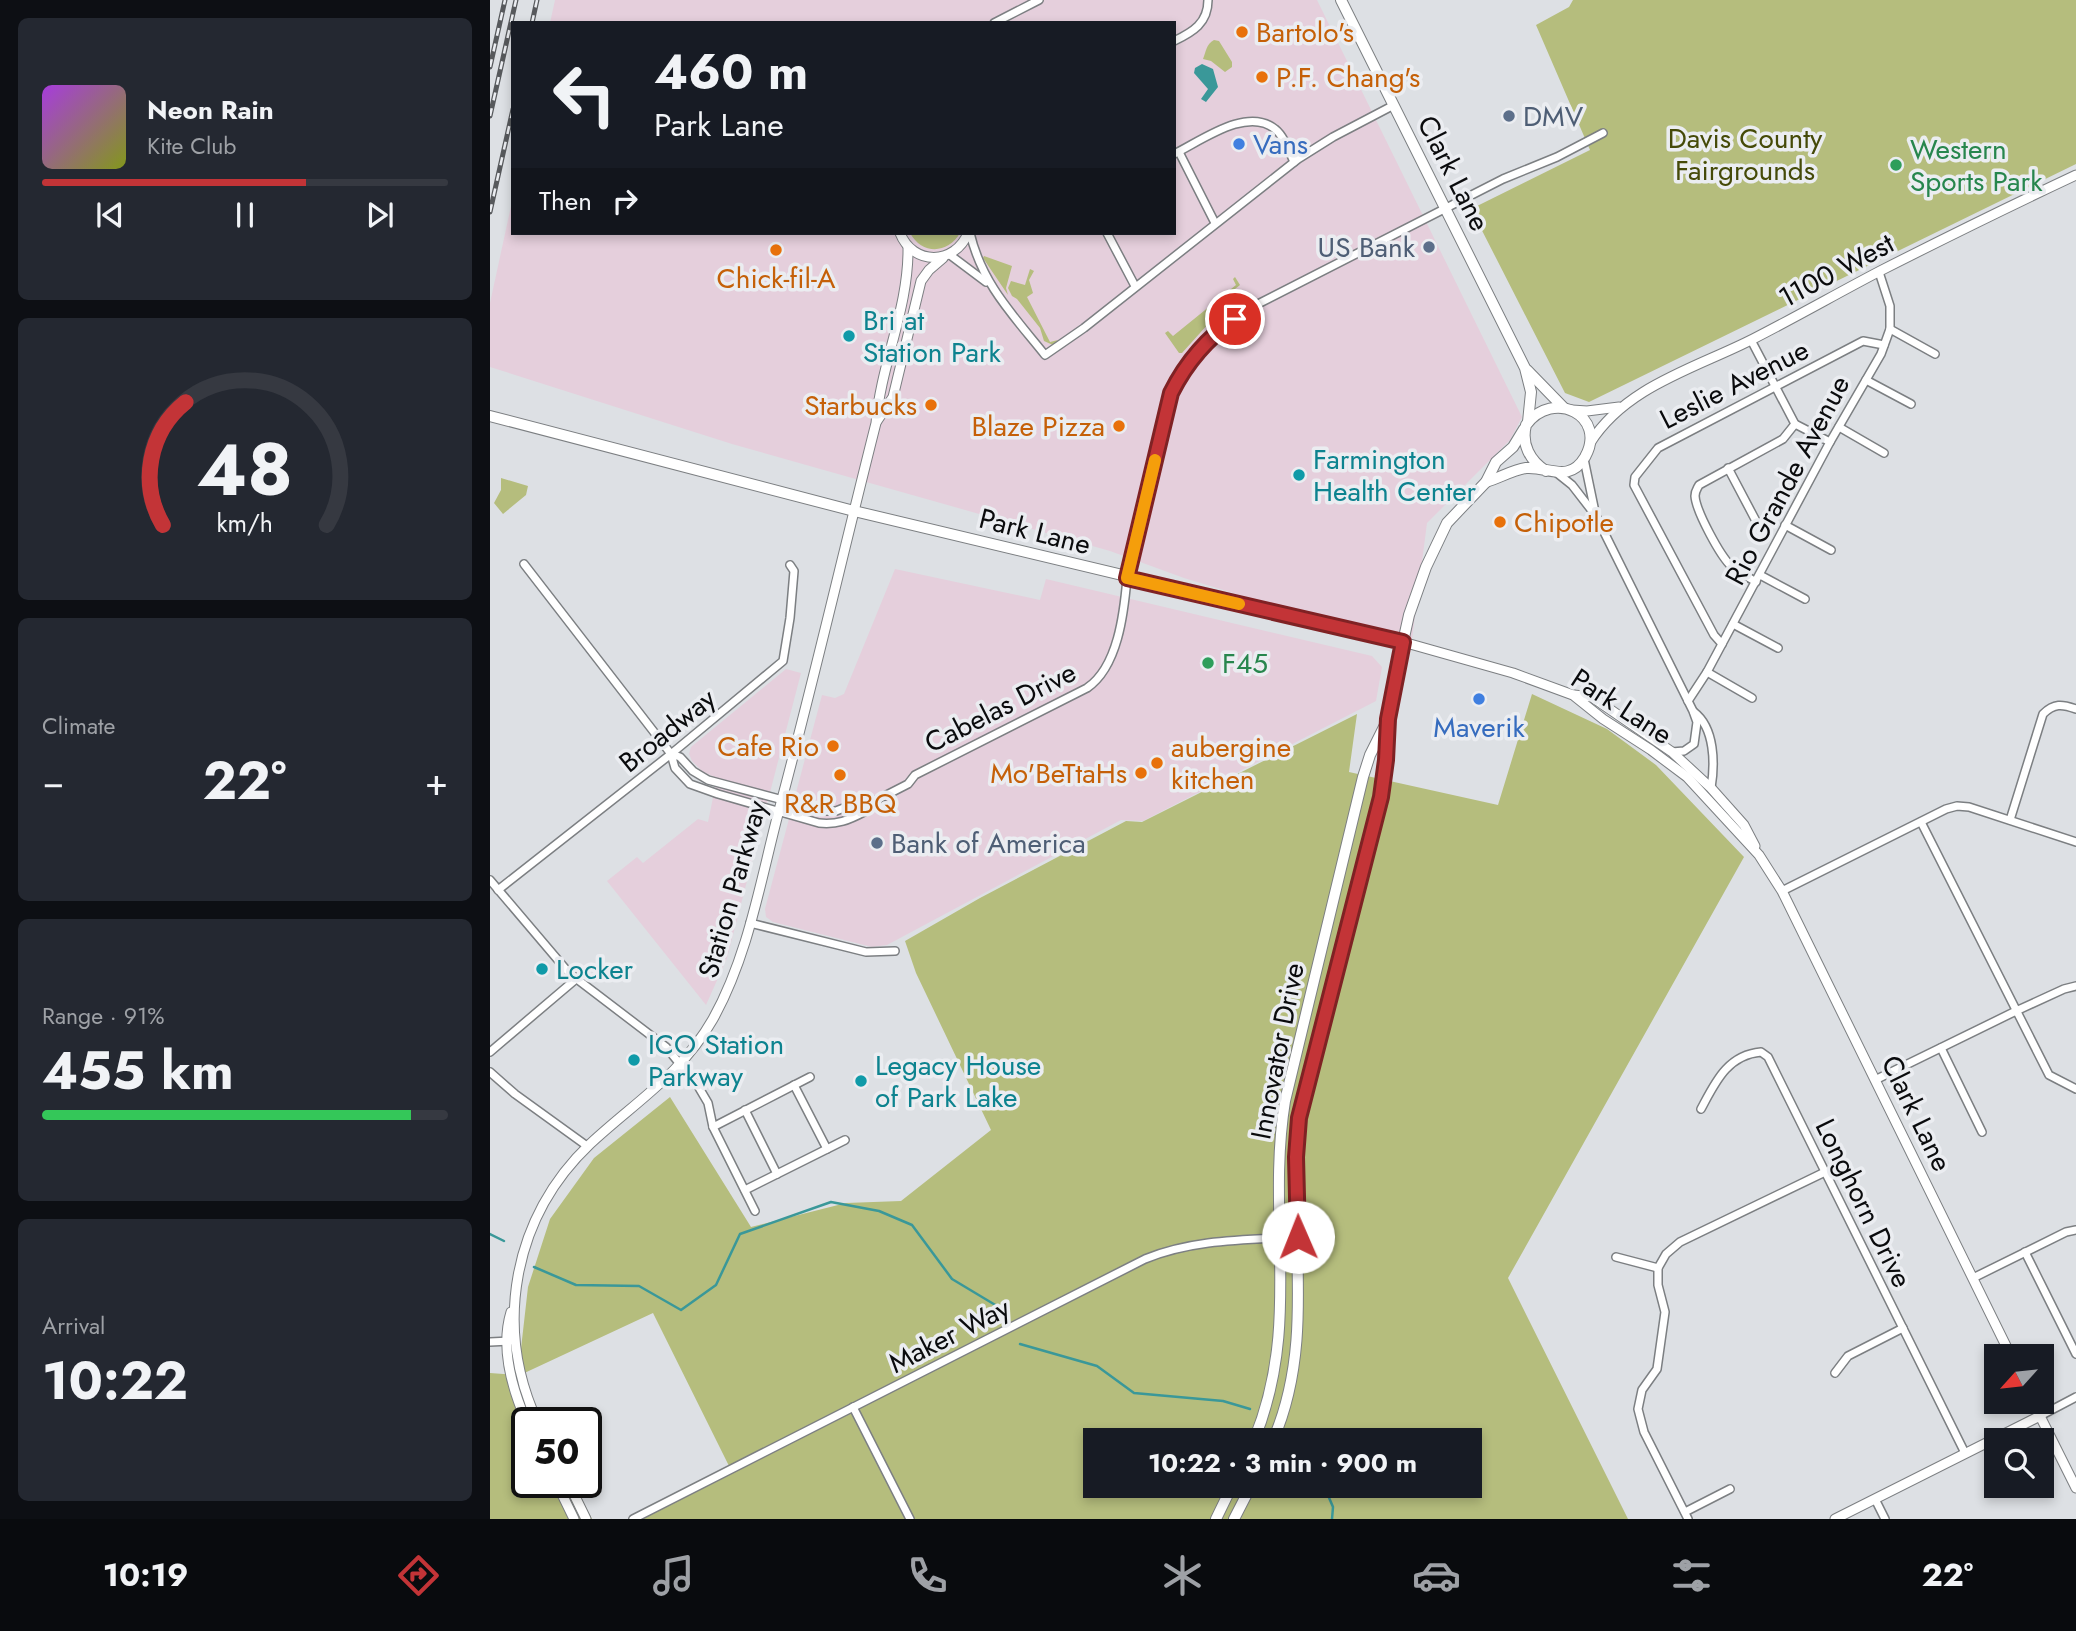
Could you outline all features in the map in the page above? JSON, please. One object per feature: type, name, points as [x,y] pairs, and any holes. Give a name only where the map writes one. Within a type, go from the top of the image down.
[{"type":"main road","name":"Clark Lane","points":[[1341,0],[1525,368],[1531,392],[1526,425]]},
{"type":"main road","name":"Clark Lane","points":[[1525,368],[1567,409]]},
{"type":"main road","points":[[1403,642],[1409,615],[1426,567],[1443,530],[1486,482],[1496,462],[1516,444],[1526,425],[1543,410],[1567,409],[1580,415],[1587,426],[1590,443],[1584,459],[1571,469],[1551,472],[1522,469],[1486,482]]},
{"type":"main road","name":"Park Lane","points":[[490,416],[854,510],[1048,555],[1127,578],[1403,642]]},
{"type":"main road","points":[[1526,425],[1528,452],[1537,464],[1551,472]]},
{"type":"main road","name":"Innovator Drive","points":[[1277,1428],[1290,1391],[1296,1352],[1296,1157],[1300,1111],[1379,805],[1386,760],[1388,719],[1403,642]]},
{"type":"main road","name":"Innovator Drive","points":[[1259,1428],[1271,1392],[1280,1343],[1282,1310],[1279,1155],[1284,1101],[1363,777],[1370,755],[1388,719]]},
{"type":"main road","points":[[1216,1519],[1226,1498]]},
{"type":"main road","points":[[1234,1519],[1245,1498]]},
{"type":"street","points":[[999,21],[1039,0]]},
{"type":"street","points":[[1176,40],[1200,26],[1206,15],[1208,0]]},
{"type":"street","points":[[970,235],[988,283],[1045,355],[1084,328],[1294,162],[1333,137],[1394,105]]},
{"type":"street","points":[[1215,223],[1177,153],[1234,124],[1252,120],[1261,121],[1277,131],[1294,162]]},
{"type":"street","name":"Cabelas Drive","points":[[671,754],[675,768],[690,784],[830,824],[864,812],[867,805],[908,784],[915,775],[1087,688],[1098,680],[1106,669],[1112,653],[1171,393],[1183,369],[1216,332],[1254,306],[1503,178],[1557,157],[1603,133]]},
{"type":"street","name":"1100 West","points":[[1590,443],[1597,430],[1619,407],[1667,379],[1752,340],[1879,272],[2076,174]]},
{"type":"street","points":[[901,235],[908,247],[918,254],[929,258],[946,256],[988,283]]},
{"type":"street","name":"Station Parkway","points":[[876,423],[893,397],[921,281],[929,270],[958,249],[968,235]]},
{"type":"street","points":[[1108,235],[1135,286]]},
{"type":"street","name":"Station Parkway","points":[[511,1341],[521,1257],[537,1215],[556,1182],[587,1146],[650,1094],[679,1064],[707,1029],[744,950],[876,423],[879,395],[907,285],[908,247]]},
{"type":"street","name":"Rio Grande Avenue","points":[[1688,701],[1707,672],[1884,345],[1890,329],[1890,306],[1879,272]]},
{"type":"street","points":[[1890,329],[1935,354]]},
{"type":"street","points":[[1752,340],[1774,388],[1795,424],[1830,442]]},
{"type":"street","name":"Leslie Avenue","points":[[1722,644],[1714,635],[1634,485],[1635,477],[1658,448],[1863,341],[1884,345]]},
{"type":"street","points":[[1866,380],[1911,404]]},
{"type":"street","name":"1100 West","points":[[1567,409],[1600,411],[1619,407]]},
{"type":"street","points":[[1795,424],[1783,439],[1699,485],[1695,496],[1716,544],[1731,566],[1805,599]]},
{"type":"street","points":[[1839,427],[1884,453]]},
{"type":"street","points":[[1584,459],[1596,516]]},
{"type":"street","points":[[1728,468],[1756,521]]},
{"type":"street","points":[[1551,472],[1572,485],[1596,516],[1693,711],[1697,722],[1694,744],[1684,751],[1672,752]]},
{"type":"street","points":[[1785,526],[1832,550]]},
{"type":"street","points":[[524,564],[671,754]]},
{"type":"street","name":"Broadway","points":[[498,890],[671,754],[783,661],[794,571],[790,565]]},
{"type":"street","points":[[1733,624],[1778,648]]},
{"type":"street","name":"Park Lane","points":[[1403,642],[1487,664],[1573,695],[1687,777],[1759,855],[1782,891]]},
{"type":"street","points":[[1707,672],[1752,698]]},
{"type":"street","points":[[1573,695],[1592,697],[1672,752],[1711,788],[1744,825],[1759,855]]},
{"type":"street","points":[[2010,820],[2043,714],[2050,706],[2063,704],[2076,709]]},
{"type":"street","points":[[1693,711],[1703,719],[1714,759],[1711,788]]},
{"type":"street","name":"Cabelas Drive","points":[[671,754],[680,757],[693,771],[708,780],[830,812],[859,802],[867,805]]},
{"type":"street","points":[[1782,891],[1957,806],[1969,807],[2076,842]]},
{"type":"street","points":[[1921,822],[2049,1075],[2076,1089]]},
{"type":"street","points":[[490,880],[576,979],[666,1047],[706,1098],[713,1127],[755,1211]]},
{"type":"street","name":"Clark Lane","points":[[1782,891],[2005,1344]]},
{"type":"street","points":[[750,923],[858,951],[895,951]]},
{"type":"street","points":[[490,1052],[576,979]]},
{"type":"street","points":[[1875,1080],[2016,1011],[2076,986]]},
{"type":"street","points":[[1941,1048],[1982,1132]]},
{"type":"street","name":"Longhorn Drive","points":[[1701,1110],[1720,1073],[1740,1058],[1761,1052],[1768,1057],[1965,1453]]},
{"type":"street","points":[[490,1072],[514,1094],[587,1146]]},
{"type":"street","points":[[713,1127],[810,1077]]},
{"type":"street","points":[[794,1085],[827,1149]]},
{"type":"street","points":[[745,1110],[777,1174]]},
{"type":"street","points":[[745,1190],[845,1140]]},
{"type":"street","points":[[1730,1489],[1686,1516],[1644,1432],[1638,1409],[1642,1390],[1657,1368],[1665,1312],[1658,1285],[1658,1268],[1666,1254],[1680,1242],[1825,1172]]},
{"type":"street","points":[[1973,1278],[2066,1232],[2076,1230]]},
{"type":"street","name":"Maker Way","points":[[633,1519],[1153,1256],[1200,1243],[1298,1237]]},
{"type":"street","points":[[2025,1252],[2073,1340],[2076,1354]]},
{"type":"street","points":[[1616,1257],[1658,1268]]},
{"type":"street","points":[[1835,1373],[1849,1356],[1903,1328]]},
{"type":"street","points":[[490,1342],[511,1341]]},
{"type":"street","points":[[511,1341],[532,1407]]},
{"type":"street","points":[[511,1341],[514,1386],[521,1407]]},
{"type":"street","points":[[1835,1519],[2076,1397]]},
{"type":"street","points":[[853,1407],[910,1519]]},
{"type":"street","points":[[2040,1416],[2076,1488]]},
{"type":"street","points":[[564,1498],[575,1519]]},
{"type":"street","points":[[576,1498],[586,1519]]},
{"type":"street","points":[[1875,1499],[1885,1519]]},
{"type":"shaded area","points":[[555,0],[1317,0],[1522,417],[1510,440],[1427,523],[1411,647],[1184,578],[1110,551],[732,444],[490,367],[490,303],[511,206],[511,235],[1176,235],[1176,21],[550,21]]},
{"type":"shaded area","points":[[895,569],[1040,600],[1046,579],[1372,656],[1382,667],[1376,701],[1143,821],[1121,820],[887,945],[872,947],[773,922],[766,917],[765,909],[822,695],[835,698],[844,694]]},
{"type":"shaded area","points":[[786,669],[801,673],[727,958],[706,1005],[607,881],[637,857],[643,863],[698,819],[708,822],[717,778],[703,772],[692,761],[689,754],[691,747]]},
{"type":"green space","name":"Davis County Fairgrounds","points":[[1573,0],[2076,0],[2076,164],[1589,402],[1565,393],[1471,209],[1590,150],[1536,25],[1569,7]]},
{"type":"green space","points":[[1214,40],[1219,41],[1232,62],[1232,67],[1225,72],[1211,61],[1203,59],[1208,46]]},
{"type":"green space","points":[[911,235],[959,235],[949,245],[935,249],[915,240]]},
{"type":"green space","points":[[984,256],[1012,266],[1006,288],[1008,295],[983,258]]},
{"type":"green space","points":[[1030,269],[1034,271],[1029,280],[1033,293],[1027,297],[1050,342],[1058,340],[1053,345],[1044,341],[1040,328],[1008,288],[1011,281],[1025,285]]},
{"type":"green space","points":[[1235,277],[1240,285],[1235,289],[1240,298],[1246,295],[1246,298],[1209,323],[1182,353],[1179,353],[1165,333],[1168,331],[1173,336],[1236,285],[1233,279]]},
{"type":"green space","points":[[501,478],[528,486],[526,495],[503,514],[494,503],[501,490]]},
{"type":"green space","points":[[1532,694],[1607,729],[1656,765],[1744,857],[1508,1278],[1628,1519],[630,1519],[729,1466],[653,1313],[518,1376],[534,1407],[511,1407],[511,1498],[581,1498],[592,1519],[490,1519],[490,1373],[518,1375],[528,1287],[550,1219],[594,1158],[670,1097],[751,1227],[846,1203],[901,1201],[991,1130],[916,973],[905,941],[1126,821],[1142,822],[1357,714],[1349,772],[1498,805]]},
{"type":"water","points":[[1202,64],[1213,69],[1218,87],[1206,102],[1201,99],[1208,89],[1194,73],[1195,68]]},
{"type":"waterway","points":[[534,1267],[576,1285],[639,1286],[681,1310],[716,1285],[740,1234],[831,1202],[879,1211],[912,1225],[952,1279],[1002,1309]]},
{"type":"waterway","points":[[490,1234],[504,1241]]},
{"type":"waterway","points":[[1020,1344],[1097,1366],[1134,1393],[1223,1401],[1250,1409]]},
{"type":"waterway","points":[[1329,1498],[1333,1507],[1332,1519]]},
{"type":"railway","points":[[490,67],[505,0]]},
{"type":"railway","points":[[511,21],[516,0]]},
{"type":"railway","points":[[532,21],[537,0]]},
{"type":"railway","points":[[490,116],[511,22]]},
{"type":"railway","points":[[490,212],[511,118]]},
{"type":"slow traffic","points":[[1155,460],[1127,578],[1239,604]]},
{"type":"place","name":"Bartolo's","points":[[1242,32]]},
{"type":"place","name":"P.F. Chang's","points":[[1262,77]]},
{"type":"place","name":"DMV","points":[[1509,116]]},
{"type":"place","name":"Vans","points":[[1239,144]]},
{"type":"place","name":"Western Sports Park","points":[[1896,165]]},
{"type":"place","name":"US Bank","points":[[1429,247]]},
{"type":"place","name":"Chick-fil-A","points":[[776,250]]},
{"type":"place","name":"Bri at Station Park","points":[[849,336]]},
{"type":"place","name":"Starbucks","points":[[931,405]]},
{"type":"place","name":"Blaze Pizza","points":[[1119,426]]},
{"type":"place","name":"Farmington Health Center","points":[[1299,475]]},
{"type":"place","name":"Chipotle","points":[[1500,522]]},
{"type":"place","name":"F45","points":[[1208,663]]},
{"type":"place","name":"Maverik","points":[[1479,699]]},
{"type":"place","name":"Cafe Rio","points":[[833,746]]},
{"type":"place","name":"aubergine kitchen","points":[[1157,763]]},
{"type":"place","name":"Mo'BeTtaHs","points":[[1141,773]]},
{"type":"place","name":"R&R BBQ","points":[[840,775]]},
{"type":"place","name":"Bank of America","points":[[877,843]]},
{"type":"place","name":"Locker","points":[[542,969]]},
{"type":"place","name":"ICO Station Parkway","points":[[634,1060]]},
{"type":"place","name":"Legacy House of Park Lake","points":[[861,1081]]},
{"type":"route","points":[[1235,319],[1216,332],[1183,369],[1171,393],[1127,578],[1403,642],[1388,719],[1381,797],[1299,1118],[1296,1157],[1298,1237]]}]
